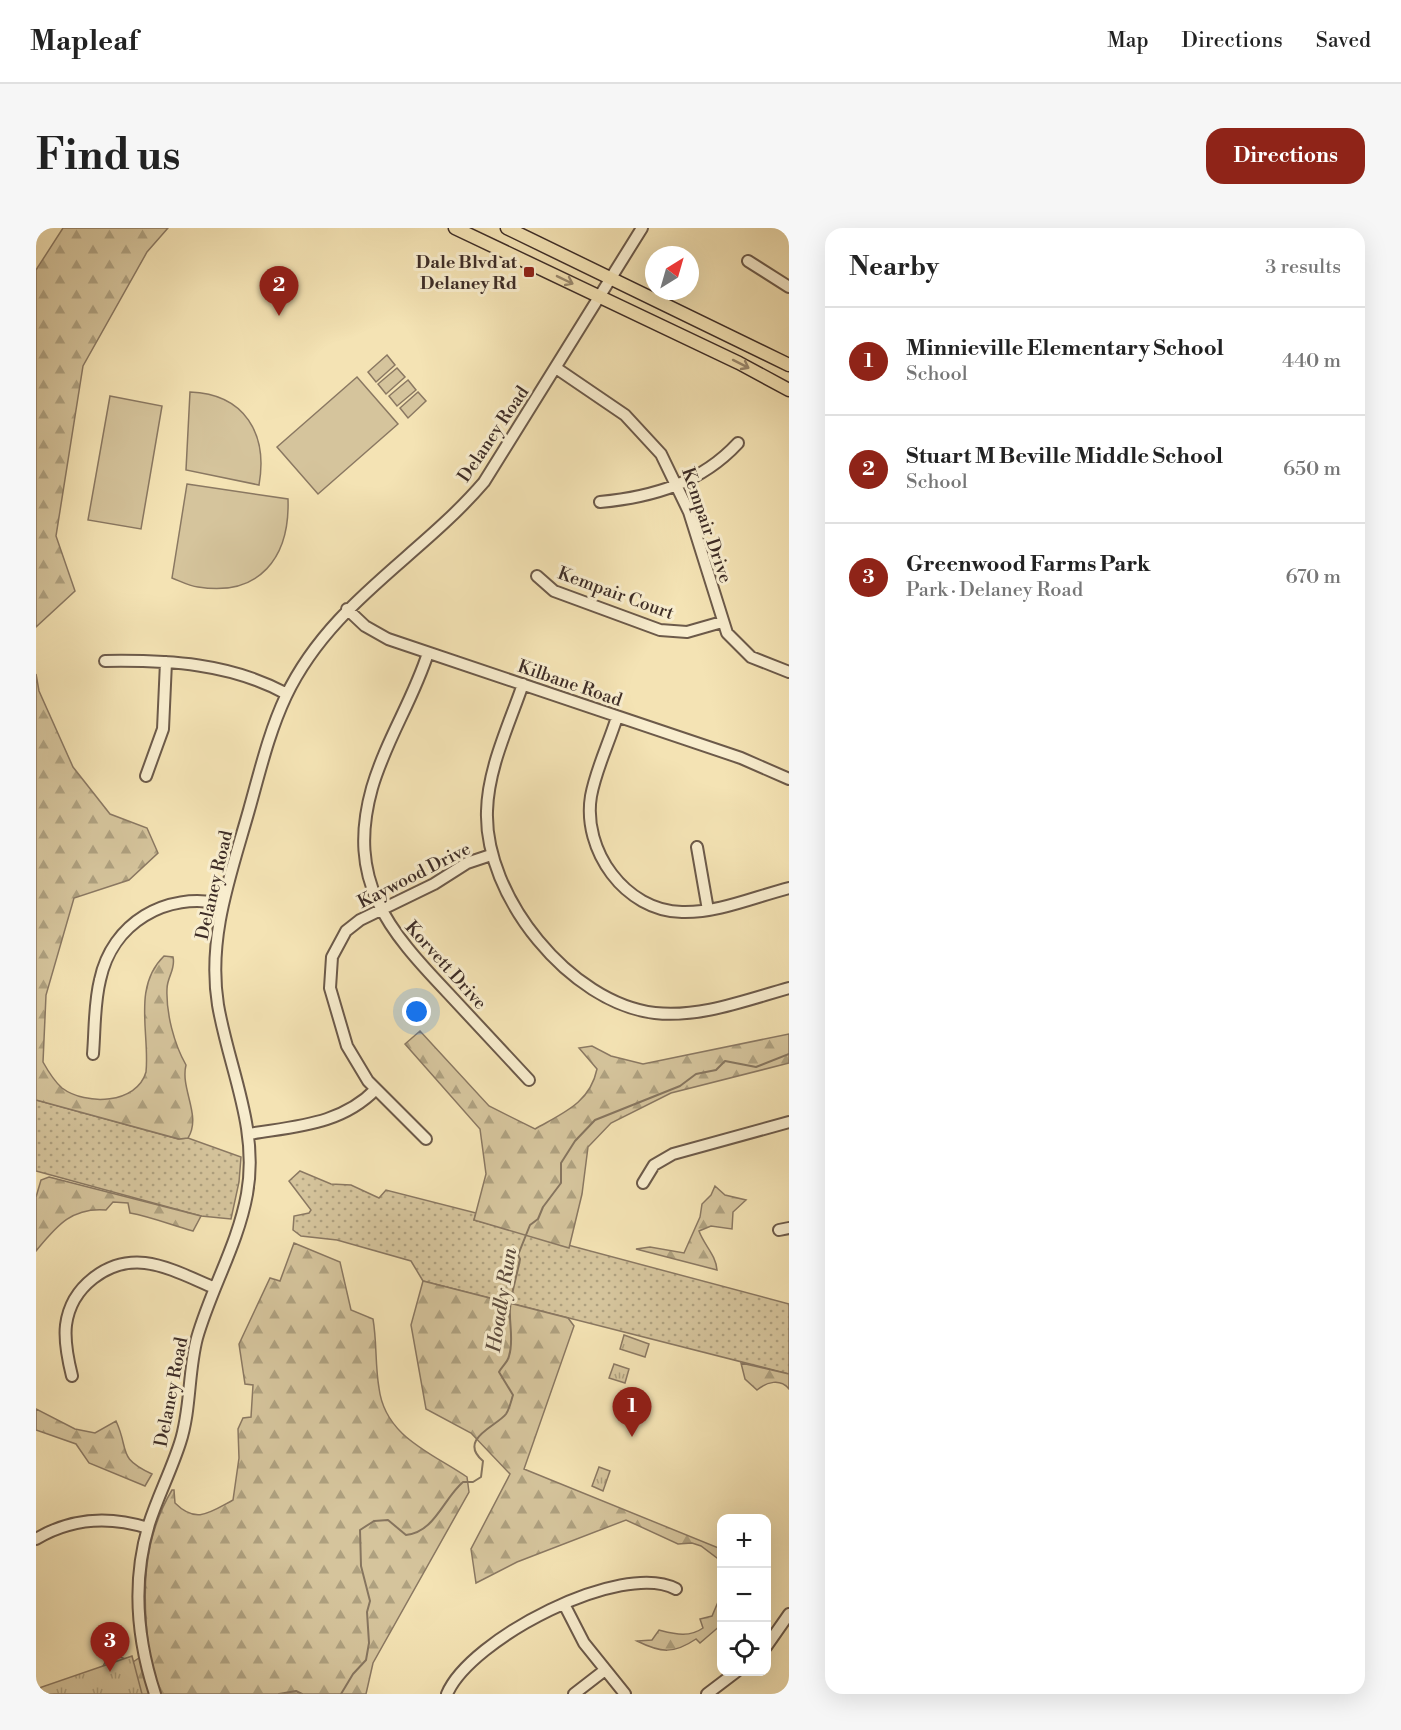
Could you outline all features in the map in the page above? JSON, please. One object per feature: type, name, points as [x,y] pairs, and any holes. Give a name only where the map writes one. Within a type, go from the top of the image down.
[{"type":"main road","points":[[455,228],[739,363],[789,390]]},
{"type":"main road","points":[[507,228],[789,365]]},
{"type":"street","name":"Delaney Road","points":[[155,1694],[144,1658],[139,1616],[141,1567],[148,1528],[182,1438],[192,1363],[202,1322],[245,1205],[250,1170],[249,1134],[216,992],[215,950],[222,904],[269,739],[287,694],[317,645],[347,609],[472,496],[495,466],[642,228]]},
{"type":"street","points":[[748,261],[789,287]]},
{"type":"street","name":"Kempair Drive","points":[[556,368],[638,426],[662,454],[678,485],[722,622],[734,642],[751,657],[789,672]]},
{"type":"street","points":[[600,501],[638,497],[678,485],[716,465],[738,443]]},
{"type":"street","name":"Kempair Court","points":[[537,576],[554,591],[660,630],[687,632],[722,622]]},
{"type":"street","name":"Kilbane Road","points":[[347,609],[376,633],[428,653],[741,758],[789,779]]},
{"type":"street","name":"Korvett Drive","points":[[428,653],[410,701],[385,751],[368,806],[365,827],[365,860],[381,910],[412,955],[529,1080]]},
{"type":"street","points":[[105,661],[166,662],[226,669],[256,678],[287,694]]},
{"type":"street","points":[[146,776],[163,729],[166,662]]},
{"type":"street","points":[[523,684],[489,789],[487,826],[491,855],[503,889],[521,918],[573,974],[606,998],[636,1010],[675,1014],[711,1010],[789,988]]},
{"type":"street","points":[[618,717],[591,796],[591,821],[602,860],[619,882],[655,906],[680,912],[708,910],[789,888]]},
{"type":"street","points":[[697,847],[708,910]]},
{"type":"street","name":"Kaywood Drive","points":[[426,1139],[376,1089],[346,1046],[334,1006],[329,974],[335,949],[346,931],[360,920],[434,884],[467,863],[491,855]]},
{"type":"street","points":[[93,1054],[100,979],[111,950],[126,929],[148,913],[174,903],[199,900],[222,904]]},
{"type":"street","points":[[249,1134],[334,1118],[361,1102],[376,1089]]},
{"type":"street","points":[[643,1183],[654,1165],[673,1154],[789,1122]]},
{"type":"street","points":[[72,1376],[66,1335],[69,1314],[81,1291],[103,1271],[124,1264],[144,1263],[182,1274],[215,1288]]},
{"type":"street","points":[[36,1539],[60,1527],[91,1521],[123,1521],[148,1528]]},
{"type":"street","points":[[447,1694],[462,1669],[486,1647],[518,1626],[564,1604],[591,1594],[632,1585],[657,1583],[676,1589]]},
{"type":"street","points":[[564,1604],[577,1633],[625,1694]]},
{"type":"street","points":[[771,1640],[789,1614]]},
{"type":"street","points":[[574,1694],[605,1670]]},
{"type":"street","points":[[707,1694],[730,1676]]},
{"type":"green space","points":[[63,228],[168,228],[147,252],[83,366],[56,536],[75,591],[36,627],[36,270]]},
{"type":"green space","points":[[387,355],[395,365],[376,382],[368,372]]},
{"type":"green space","points":[[397,368],[405,377],[386,394],[378,384]]},
{"type":"green space","points":[[357,377],[398,424],[318,494],[277,447]]},
{"type":"green space","points":[[408,380],[416,390],[397,406],[389,396]]},
{"type":"green space","points":[[190,392],[209,394],[225,400],[248,420],[256,434],[260,449],[259,485],[186,470]]},
{"type":"green space","points":[[418,392],[426,401],[408,418],[400,408]]},
{"type":"green space","points":[[110,396],[162,406],[141,529],[88,520]]},
{"type":"green space","points":[[187,484],[288,499],[283,539],[267,569],[254,579],[238,586],[219,589],[188,585],[172,578]]},
{"type":"green space","points":[[36,674],[39,691],[73,767],[110,814],[147,828],[158,853],[129,880],[74,898],[46,995],[43,1062],[62,1088],[84,1098],[110,1099],[132,1091],[141,1083],[146,1072],[144,1011],[148,982],[154,968],[164,956],[173,957],[167,985],[167,998],[172,1028],[186,1065],[186,1083],[193,1121],[188,1138],[179,1139],[36,1100]]},
{"type":"green space","points":[[420,1031],[489,1106],[535,1129],[574,1106],[582,1099],[593,1081],[597,1069],[579,1048],[592,1046],[611,1056],[643,1064],[789,1034],[789,1063],[671,1093],[611,1123],[588,1147],[582,1194],[569,1248],[474,1220],[486,1174],[480,1129],[405,1044]]},
{"type":"green space","points":[[36,1100],[178,1139],[188,1138],[241,1157],[239,1182],[231,1219],[201,1216],[36,1171]]},
{"type":"green space","points":[[300,1171],[331,1184],[351,1185],[379,1198],[386,1190],[476,1213],[474,1220],[789,1304],[789,1374],[423,1281],[411,1261],[337,1240],[301,1236],[293,1230],[294,1216],[309,1213],[311,1210],[289,1181]]},
{"type":"green space","points":[[49,1177],[201,1216],[193,1231],[130,1213],[128,1203],[113,1202],[106,1210],[83,1212],[65,1220],[36,1251],[36,1197],[41,1180]]},
{"type":"green space","points":[[715,1186],[725,1195],[746,1200],[733,1212],[732,1229],[711,1226],[699,1231],[717,1270],[636,1249],[650,1247],[684,1253],[700,1217],[702,1204],[711,1195]]},
{"type":"green space","points":[[294,1243],[340,1262],[351,1310],[373,1319],[379,1388],[383,1405],[390,1419],[412,1442],[467,1477],[469,1492],[373,1663],[366,1694],[36,1694],[36,1690],[102,1668],[110,1653],[133,1662],[149,1651],[145,1589],[155,1528],[172,1490],[174,1490],[175,1503],[196,1515],[210,1512],[233,1500],[239,1458],[238,1429],[243,1418],[251,1417],[253,1385],[245,1384],[239,1344],[270,1278],[280,1281]]},
{"type":"green space","points":[[423,1281],[568,1318],[574,1326],[524,1469],[717,1547],[717,1558],[701,1546],[692,1543],[678,1544],[626,1520],[517,1562],[476,1583],[471,1549],[510,1474],[471,1433],[426,1409],[411,1325]]},
{"type":"green space","points":[[624,1335],[649,1344],[645,1357],[620,1349]]},
{"type":"green space","points":[[741,1363],[789,1374],[789,1389],[782,1383],[773,1382],[757,1390],[745,1379]]},
{"type":"green space","points":[[614,1364],[629,1369],[625,1383],[609,1378]]},
{"type":"green space","points":[[36,1409],[75,1429],[95,1433],[116,1421],[128,1458],[152,1474],[145,1486],[89,1463],[76,1444],[36,1430]]},
{"type":"green space","points":[[599,1467],[610,1471],[603,1491],[592,1486]]},
{"type":"green space","points":[[717,1604],[717,1628],[700,1643],[696,1639],[681,1647],[660,1650],[637,1641],[652,1640],[659,1630],[682,1634],[698,1631],[703,1628],[700,1619],[712,1616]]},
{"type":"green space","points":[[132,1656],[142,1694],[36,1694],[36,1689]]},
{"type":"waterway","name":"Hoadly Run","points":[[341,1694],[353,1674],[366,1660],[369,1643],[367,1612],[370,1601],[361,1566],[360,1530],[374,1521],[388,1520],[406,1535],[416,1533],[432,1521],[463,1482],[473,1482],[481,1477],[483,1461],[476,1453],[474,1446],[476,1440],[506,1414],[513,1395],[499,1372],[510,1350],[510,1309],[520,1259],[518,1255],[530,1225],[538,1219],[543,1207],[561,1183],[561,1163],[575,1141],[595,1120],[680,1086],[696,1074],[716,1070],[725,1061],[756,1067],[789,1054]]},
{"type":"waterway","name":"Hoadly Run","points":[[279,1694],[296,1691],[302,1694]]},
{"type":"place","name":"Dale Blvd at Delaney Rd","points":[[529,272]]},
{"type":"place","name":"Stuart M Beville Middle School","points":[[279,316]]},
{"type":"place","name":"Minnieville Elementary School","points":[[632,1437]]},
{"type":"place","name":"Greenwood Farms Park","points":[[110,1672]]}]
